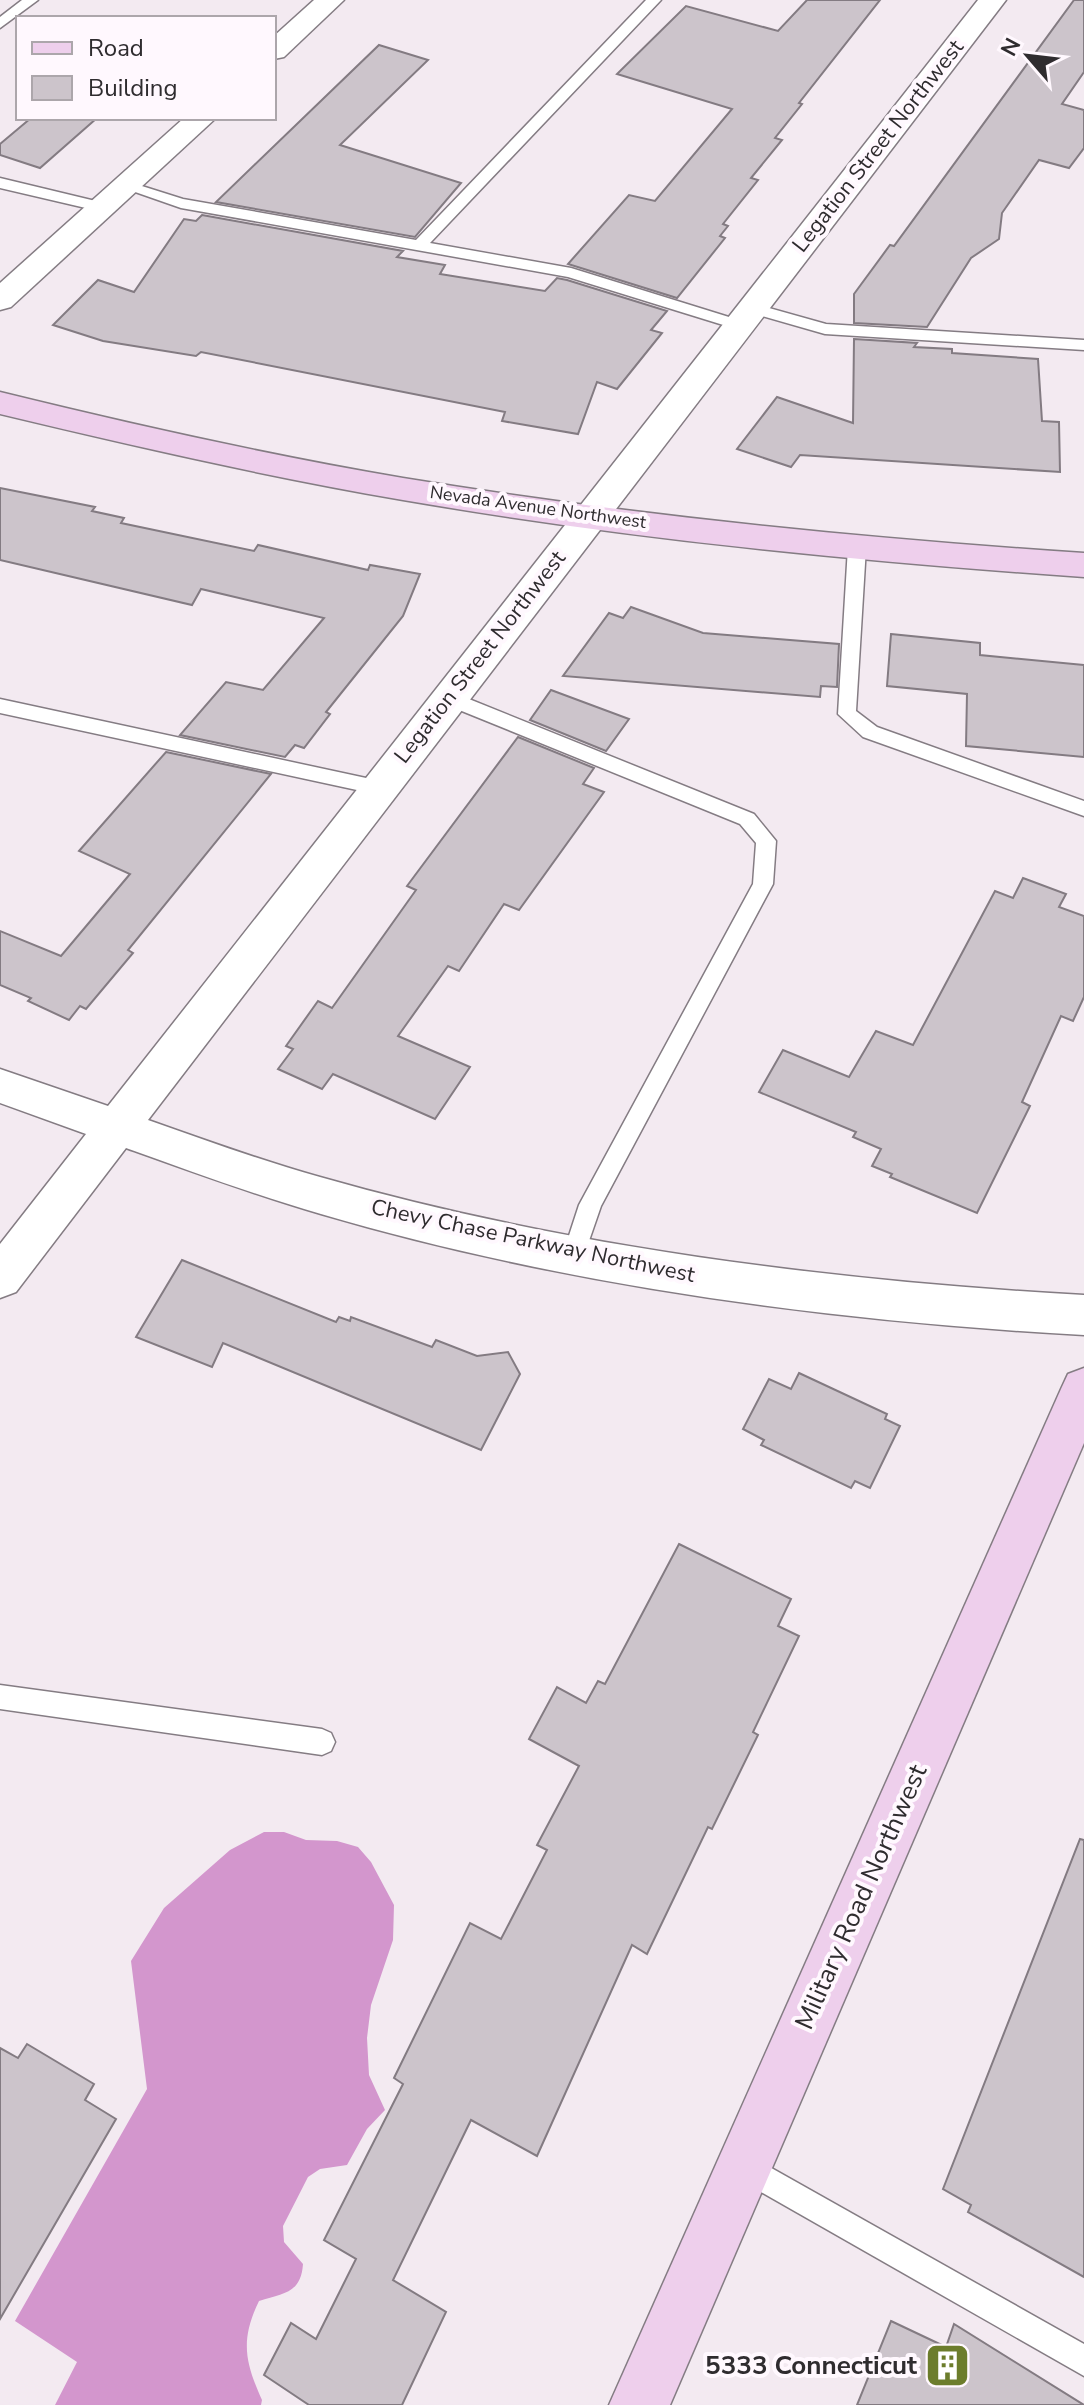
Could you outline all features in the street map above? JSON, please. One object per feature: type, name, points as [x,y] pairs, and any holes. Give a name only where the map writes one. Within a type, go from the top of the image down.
[{"type":"street","points":[[276,49],[330,0]]},
{"type":"street","name":"Legation Street Northwest","points":[[0,1278],[992,0]]},
{"type":"street","points":[[0,300],[199,120]]},
{"type":"street","name":"Nevada Avenue Northwest","points":[[0,403],[262,462],[590,515],[857,547],[1084,565]]},
{"type":"street","name":"Chevy Chase Parkway Northwest","points":[[0,1086],[292,1187],[435,1224],[574,1254],[749,1283],[904,1302],[999,1312],[1084,1315]]},
{"type":"street","name":"Military Road Northwest","points":[[639,2405],[1084,1389]]},
{"type":"lane","points":[[0,24],[31,0]]},
{"type":"lane","points":[[418,247],[654,0]]},
{"type":"lane","points":[[0,183],[103,207]]},
{"type":"lane","points":[[126,186],[181,203],[571,273],[745,316],[825,329],[1084,345]]},
{"type":"lane","points":[[857,547],[847,714],[870,732],[1084,809]]},
{"type":"lane","points":[[449,698],[747,819],[766,841],[763,884],[590,1205],[574,1254]]},
{"type":"lane","points":[[0,706],[380,788]]},
{"type":"lane","points":[[0,1697],[322,1742]]},
{"type":"lane","points":[[743,2166],[1084,2361]]},
{"type":"shaded area","points":[[264,1832],[284,1832],[306,1840],[337,1841],[358,1847],[371,1862],[394,1905],[393,1940],[371,2005],[367,2038],[369,2075],[385,2110],[367,2129],[347,2165],[320,2169],[308,2177],[283,2226],[284,2242],[303,2264],[302,2274],[289,2291],[259,2301],[253,2315],[247,2351],[261,2405],[55,2405],[77,2362],[15,2321],[147,2089],[131,1961],[164,1908],[230,1850]]},
{"type":"building","points":[[807,0],[880,0],[775,138],[782,140],[751,178],[758,180],[723,224],[728,226],[720,236],[725,238],[677,298],[568,264],[629,195],[655,201],[732,109],[617,74],[686,6],[778,31]]},
{"type":"building","points":[[1074,0],[1084,0],[1084,72],[1062,104],[1084,110],[1084,148],[1069,168],[1039,160],[1002,213],[999,239],[971,258],[927,327],[854,323],[854,294],[890,245],[894,246]]},
{"type":"building","points":[[379,45],[428,60],[340,145],[461,183],[415,237],[216,202]]},
{"type":"building","points":[[29,120],[95,120],[40,168],[0,155],[0,144]]},
{"type":"building","points":[[202,215],[403,251],[397,257],[445,265],[440,274],[545,291],[557,278],[567,280],[667,311],[651,330],[662,333],[617,389],[597,382],[578,434],[502,421],[505,412],[201,352],[196,356],[103,341],[53,325],[98,280],[134,292],[184,219],[196,221]]},
{"type":"building","points":[[854,339],[917,343],[914,347],[952,349],[952,353],[1038,359],[1042,421],[1059,422],[1060,472],[800,455],[791,467],[737,449],[777,397],[853,423]]},
{"type":"building","points":[[0,488],[95,507],[92,511],[124,518],[121,523],[254,551],[258,545],[368,570],[370,565],[420,574],[403,616],[326,712],[330,714],[304,748],[295,745],[285,757],[180,735],[226,682],[263,690],[324,618],[201,589],[192,605],[0,560]]},
{"type":"building","points":[[631,607],[703,633],[839,644],[837,687],[821,686],[820,697],[563,676],[609,613],[623,618]]},
{"type":"building","points":[[891,634],[980,643],[980,655],[1084,665],[1084,757],[966,746],[967,694],[887,686]]},
{"type":"building","points":[[551,690],[629,719],[606,751],[530,720]]},
{"type":"building","points":[[518,737],[594,768],[583,784],[604,792],[519,910],[504,904],[459,971],[448,966],[398,1036],[470,1067],[435,1119],[333,1074],[322,1089],[278,1069],[293,1049],[286,1046],[318,1001],[332,1008],[416,890],[407,886]]},
{"type":"building","points":[[166,752],[271,774],[128,950],[133,953],[86,1009],[80,1006],[69,1020],[28,1001],[31,998],[0,985],[0,931],[61,956],[130,874],[79,851]]},
{"type":"building","points":[[1023,878],[1066,894],[1059,907],[1084,916],[1084,997],[1073,1021],[1061,1016],[1022,1102],[1030,1106],[977,1213],[890,1177],[892,1174],[872,1166],[881,1149],[853,1137],[856,1132],[759,1092],[783,1050],[849,1077],[876,1031],[913,1045],[995,891],[1013,898]]},
{"type":"building","points":[[182,1260],[336,1322],[339,1317],[350,1321],[351,1317],[432,1347],[436,1340],[477,1356],[508,1352],[520,1374],[481,1450],[223,1343],[212,1367],[136,1337]]},
{"type":"building","points":[[799,1373],[887,1414],[885,1419],[900,1426],[870,1488],[855,1481],[851,1488],[761,1445],[764,1440],[743,1429],[769,1379],[791,1389]]},
{"type":"building","points":[[679,1544],[791,1599],[778,1626],[799,1636],[753,1732],[758,1735],[712,1829],[708,1827],[647,1954],[632,1945],[537,2156],[471,2120],[393,2280],[446,2312],[402,2405],[309,2405],[264,2375],[291,2323],[316,2339],[356,2259],[324,2240],[403,2084],[394,2078],[470,1923],[501,1939],[547,1850],[537,1845],[579,1766],[529,1739],[557,1687],[586,1703],[598,1681],[605,1684]]},
{"type":"building","points":[[1080,1839],[1084,1840],[1084,2277],[968,2212],[971,2205],[943,2189]]},
{"type":"building","points":[[27,2044],[94,2084],[85,2100],[116,2119],[0,2319],[0,2048],[18,2058]]},
{"type":"building","name":"5333 Connecticut","points":[[891,2321],[946,2347],[954,2324],[1084,2405],[857,2405]]},
{"type":"place","name":"5333 Connecticut","points":[[948,2365]]}]
